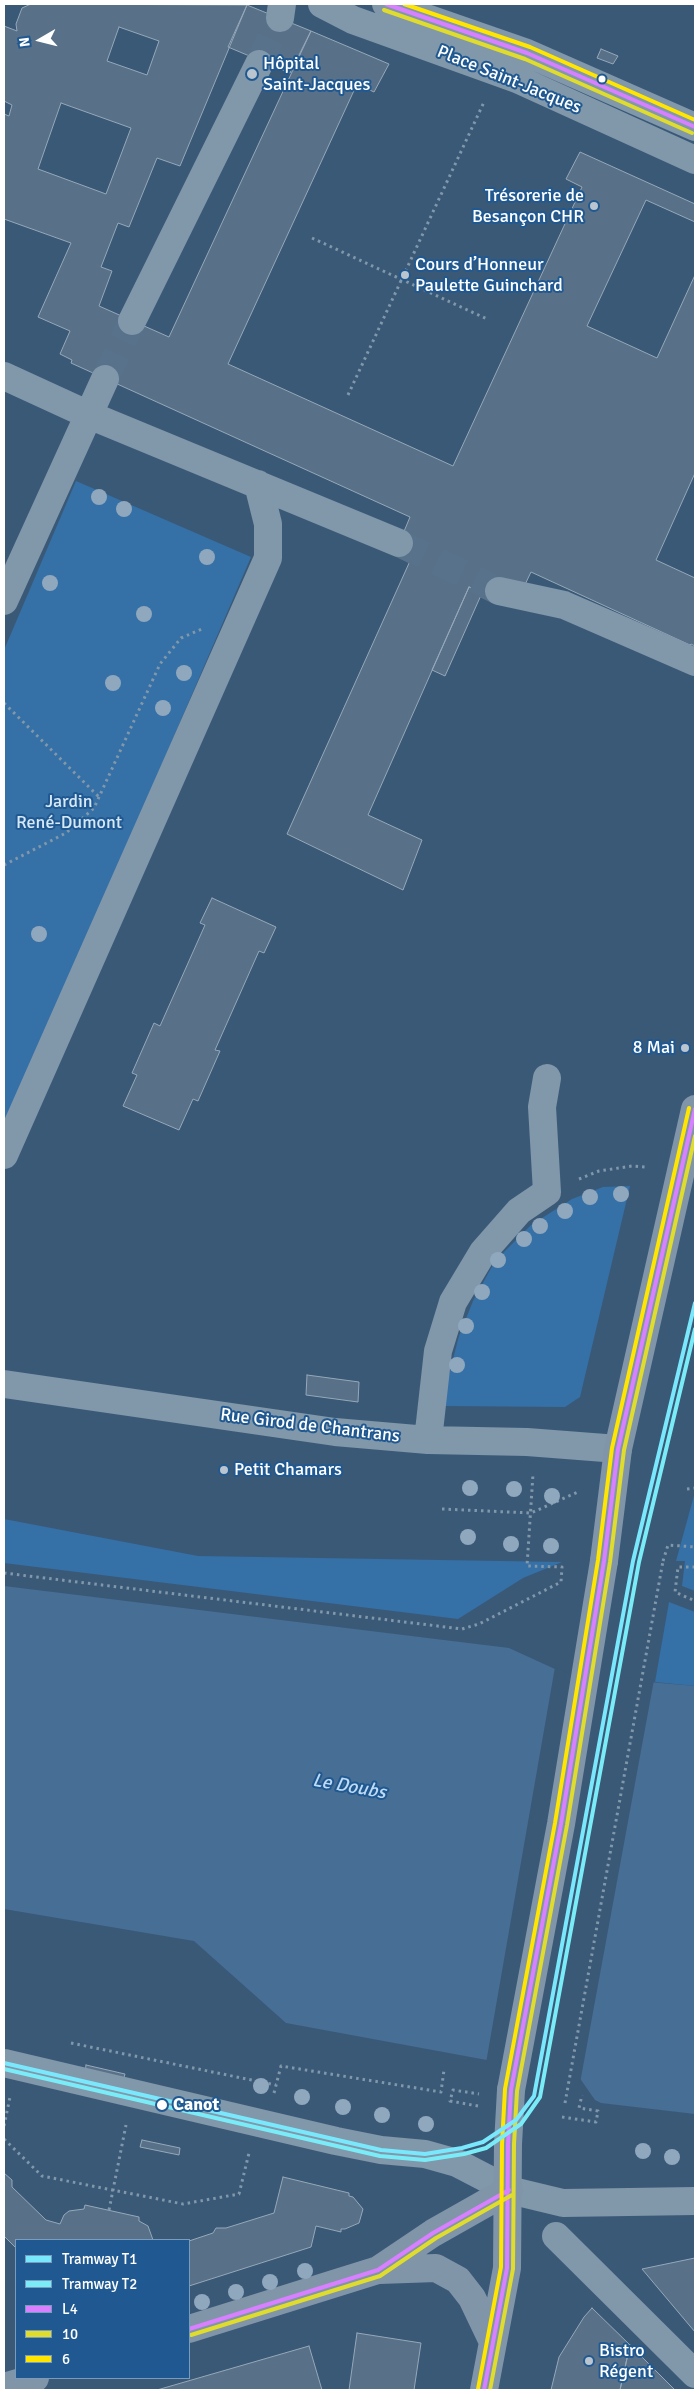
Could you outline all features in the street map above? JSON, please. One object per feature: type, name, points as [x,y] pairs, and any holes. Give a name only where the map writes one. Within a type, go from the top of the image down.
[{"type":"main road","points":[[484,2390],[507,2268],[508,2144],[511,2090],[560,1824],[604,1561],[618,1449],[695,1109]]},
{"type":"main road","points":[[378,2270],[433,2233],[509,2190]]},
{"type":"main road","points":[[190,2330],[378,2270],[436,2268],[458,2280],[472,2298],[493,2342]]},
{"type":"main road","points":[[4,2387],[32,2379]]},
{"type":"street","name":"Place Saint-Jacques","points":[[322,4],[353,20],[517,79],[695,160]]},
{"type":"street","name":"Place Saint-Jacques","points":[[386,4],[527,53],[695,127]]},
{"type":"street","points":[[132,321],[259,64]]},
{"type":"street","points":[[4,376],[89,415],[399,543]]},
{"type":"street","points":[[4,601],[105,379]]},
{"type":"street","points":[[4,1155],[268,558],[268,524],[258,484]]},
{"type":"street","points":[[499,591],[564,605],[695,662]]},
{"type":"street","points":[[428,1440],[438,1351],[452,1302],[483,1252],[519,1211],[547,1192],[542,1107],[547,1078]]},
{"type":"street","name":"Rue Girod de Chantrans","points":[[4,1384],[335,1432],[428,1440],[527,1442],[618,1449]]},
{"type":"street","points":[[4,2063],[381,2150],[425,2154],[457,2164],[509,2190],[563,2203],[695,2201]]},
{"type":"street","points":[[556,2236],[695,2374]]},
{"type":"path","points":[[348,395],[484,102]]},
{"type":"path","points":[[312,238],[487,319]]},
{"type":"path","points":[[4,866],[66,832],[94,808],[160,664],[181,638],[200,630],[239,623]]},
{"type":"path","points":[[4,703],[99,797]]},
{"type":"path","points":[[547,1192],[599,1171],[632,1166],[646,1167]]},
{"type":"path","points":[[4,1573],[462,1629],[479,1624],[561,1582],[562,1567],[527,1566],[534,1466]]},
{"type":"path","points":[[687,1489],[695,1488]]},
{"type":"path","points":[[442,1509],[531,1512],[580,1490]]},
{"type":"path","points":[[564,2103],[663,1561],[668,1545],[695,1547]]},
{"type":"path","points":[[695,1567],[678,1566],[675,1592],[695,1601]]},
{"type":"path","points":[[62,2041],[276,2085],[281,2066],[441,2092],[444,2070]]},
{"type":"path","points":[[4,2126],[11,2089]]},
{"type":"path","points":[[482,2094],[453,2090],[450,2101],[486,2108]]},
{"type":"path","points":[[109,2210],[132,2093]]},
{"type":"path","points":[[562,2117],[596,2122],[598,2111],[579,2108],[582,2095]]},
{"type":"path","points":[[4,2139],[42,2176],[183,2204],[239,2194],[253,2136],[265,2124]]},
{"type":"green space","name":"Jardin René-Dumont","points":[[76,481],[251,557],[4,1132],[4,650]]},
{"type":"green space","points":[[630,1186],[580,1397],[565,1407],[446,1406],[446,1386],[459,1336],[473,1301],[495,1261],[531,1225],[572,1199],[603,1187]]},
{"type":"green space","points":[[695,1492],[695,1591],[682,1586],[685,1561],[676,1561]]},
{"type":"green space","points":[[4,1519],[198,1556],[562,1562],[523,1578],[458,1619],[4,1563]]},
{"type":"green space","points":[[669,1602],[695,1612],[695,1686],[655,1682]]},
{"type":"water","name":"Le Doubs","points":[[4,1586],[509,1648],[568,1675],[695,1686],[695,2114],[601,2103],[595,2100],[579,2077],[286,2023],[194,1941],[4,1909]]},
{"type":"pier","points":[[555,1667],[568,1673],[654,1680],[580,2083],[578,2080],[486,2063]]},
{"type":"building","points":[[31,4],[247,5],[180,166],[157,158],[129,227],[118,223],[101,267],[112,271],[99,306],[169,337],[311,31],[389,64],[374,92],[357,84],[228,364],[453,466],[582,187],[566,179],[580,152],[695,204],[695,222],[646,200],[587,326],[657,358],[695,275],[695,473],[656,560],[695,578],[695,646],[531,572],[521,593],[496,599],[469,587],[368,815],[422,840],[403,890],[287,834],[410,561],[395,553],[410,517],[71,363],[72,360],[60,354],[70,331],[38,317],[71,243],[4,219],[4,114],[9,116],[12,105],[4,101],[4,26],[17,31],[16,24],[22,8]],"holes":[[[119,27],[159,41],[147,75],[107,61]],[[61,103],[131,128],[106,194],[38,169]]]},
{"type":"building","points":[[247,5],[311,31],[290,73],[228,47]]},
{"type":"building","points":[[601,49],[618,56],[613,64],[597,58]]},
{"type":"building","points":[[469,587],[482,593],[445,676],[432,670]]},
{"type":"building","points":[[212,898],[276,927],[264,953],[259,951],[215,1050],[220,1051],[198,1101],[193,1099],[179,1130],[123,1106],[137,1075],[132,1073],[154,1023],[160,1026],[205,925],[200,923]]},
{"type":"building","points":[[307,1375],[359,1382],[358,1402],[306,1395]]},
{"type":"building","points":[[86,2065],[125,2074],[123,2081],[85,2073]]},
{"type":"building","points":[[142,2140],[180,2148],[179,2155],[140,2147]]},
{"type":"building","points":[[4,2173],[12,2180],[12,2187],[46,2220],[60,2224],[64,2215],[69,2211],[84,2209],[85,2205],[139,2217],[139,2221],[148,2226],[153,2239],[15,2239],[15,2247],[4,2236]]},
{"type":"building","points":[[283,2177],[349,2193],[349,2196],[353,2197],[363,2209],[359,2223],[341,2229],[341,2232],[316,2226],[311,2247],[190,2286],[190,2241],[213,2233],[216,2228],[226,2228],[274,2213]]},
{"type":"building","points":[[695,2258],[695,2332],[642,2269]]},
{"type":"building","points":[[592,2308],[630,2345],[620,2390],[551,2390],[559,2357],[584,2317]]},
{"type":"building","points":[[357,2333],[421,2343],[414,2390],[349,2390]]},
{"type":"building","points":[[630,2345],[675,2390],[620,2390]]},
{"type":"building","points":[[309,2346],[322,2390],[157,2390]]},
{"type":"tunnel","points":[[259,64],[280,18]]},
{"type":"tunnel","points":[[105,379],[132,321]]},
{"type":"tunnel","points":[[399,543],[499,591]]},
{"type":"tram line","name":"T1","points":[[4,2063],[381,2150],[425,2154],[462,2148],[483,2142],[516,2120],[534,2096],[633,1561],[695,1303]]},
{"type":"tram line","name":"T2","points":[[4,2069],[380,2156],[425,2160],[464,2154],[486,2148],[521,2124],[540,2097],[639,1562],[695,1329]]},
{"type":"transit line","name":"L4","points":[[386,4],[527,53],[695,127]]},
{"type":"transit line","name":"6","points":[[404,4],[530,47],[695,120]]},
{"type":"transit line","name":"10","points":[[384,10],[525,59],[692,133]]},
{"type":"transit line","name":"6","points":[[478,2389],[501,2267],[502,2144],[505,2089],[555,1823],[598,1560],[612,1448],[689,1108]]},
{"type":"transit line","name":"L4","points":[[484,2390],[507,2268],[508,2144],[511,2090],[561,1824],[604,1561],[618,1449],[695,1109]]},
{"type":"transit line","name":"10","points":[[490,2390],[513,2269],[514,2144],[517,2091],[567,1825],[610,1562],[624,1450],[695,1136]]},
{"type":"transit line","name":"L4","points":[[190,2329],[378,2270],[433,2233],[509,2190]]},
{"type":"transit line","name":"10","points":[[191,2335],[380,2276],[436,2238],[512,2195]]},
{"type":"place","name":"Hôpital Saint-Jacques","points":[[252,74]]},
{"type":"place","name":"Trésorerie de Besançon CHR","points":[[594,206]]},
{"type":"place","name":"Cours d’Honneur Paulette Guinchard","points":[[405,275]]},
{"type":"place","name":"8 Mai","points":[[685,1048]]},
{"type":"place","name":"Petit Chamars","points":[[224,1470]]},
{"type":"place","name":"Canot","points":[[162,2105]]},
{"type":"place","name":"Bistro Régent","points":[[589,2361]]}]
